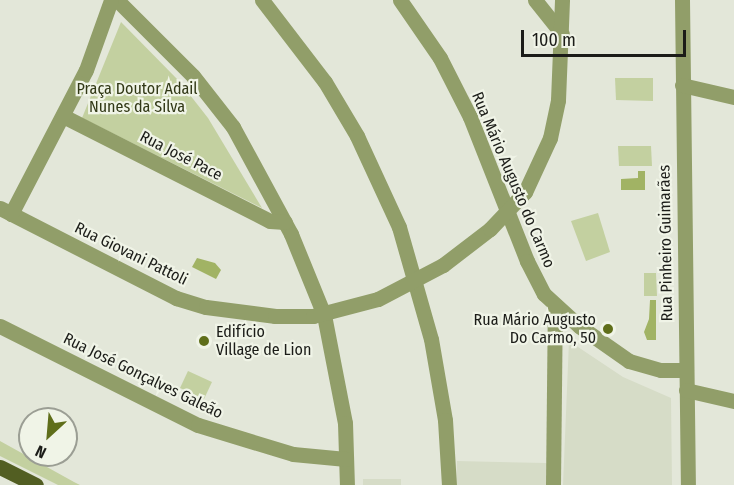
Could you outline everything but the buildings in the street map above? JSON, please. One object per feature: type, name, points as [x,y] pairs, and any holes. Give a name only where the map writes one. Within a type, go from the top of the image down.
[{"type":"main road","points":[[0,467],[36,485]]},
{"type":"street","points":[[6,211],[63,116],[86,70],[111,0]]},
{"type":"street","points":[[117,0],[166,46],[223,114],[255,162],[285,222],[324,315],[345,423],[347,485]]},
{"type":"street","points":[[262,0],[326,82],[357,136],[399,227],[417,281],[445,420],[449,485]]},
{"type":"street","name":"Rua Mário Augusto do Carmo","points":[[400,0],[440,58],[470,117],[534,278],[555,305],[629,361],[661,370],[686,370]]},
{"type":"street","points":[[534,0],[562,34]]},
{"type":"street","points":[[324,315],[417,281],[508,212],[525,192],[550,138],[558,100],[562,0]]},
{"type":"street","name":"Rua Pinheiro Guimarães","points":[[682,0],[688,485]]},
{"type":"street","points":[[682,85],[734,97]]},
{"type":"street","name":"Rua José Pace","points":[[63,116],[270,221],[285,222]]},
{"type":"street","name":"Rua Giovani Pattoli","points":[[6,211],[176,298],[237,312],[324,315]]},
{"type":"street","points":[[553,485],[555,305]]},
{"type":"street","name":"Rua José Gonçalves Galeão","points":[[0,326],[198,425],[293,454],[346,459]]},
{"type":"street","points":[[686,390],[734,401]]},
{"type":"shaded area","points":[[638,171],[645,171],[645,190],[621,190],[621,179],[638,178]]},
{"type":"shaded area","points":[[197,258],[215,263],[221,270],[216,279],[192,267]]},
{"type":"shaded area","points":[[650,300],[656,300],[656,340],[647,340],[644,332],[649,319]]},
{"type":"shaded area","points":[[569,341],[623,377],[671,398],[672,485],[563,485]]},
{"type":"shaded area","points":[[457,461],[546,463],[546,485],[456,485]]},
{"type":"shaded area","points":[[363,479],[401,479],[401,485],[363,485]]},
{"type":"green space","name":"Praça Doutor Adail Nunes da Silva","points":[[121,22],[179,81],[208,118],[262,208],[82,118]]},
{"type":"green space","points":[[615,78],[653,78],[653,101],[616,100]]},
{"type":"green space","points":[[618,146],[651,146],[652,166],[619,166]]},
{"type":"green space","points":[[598,213],[610,252],[586,261],[571,221]]},
{"type":"green space","points":[[644,273],[656,273],[657,296],[644,296]]},
{"type":"green space","points":[[188,371],[212,382],[204,399],[180,388]]},
{"type":"green space","points":[[0,441],[18,451],[18,465],[0,456]]},
{"type":"green space","points":[[22,467],[47,467],[80,485],[58,485]]},
{"type":"place","name":"Rua Mário Augusto Do Carmo, 50","points":[[608,329]]},
{"type":"place","name":"Edifício Village de Lion","points":[[204,341]]}]
